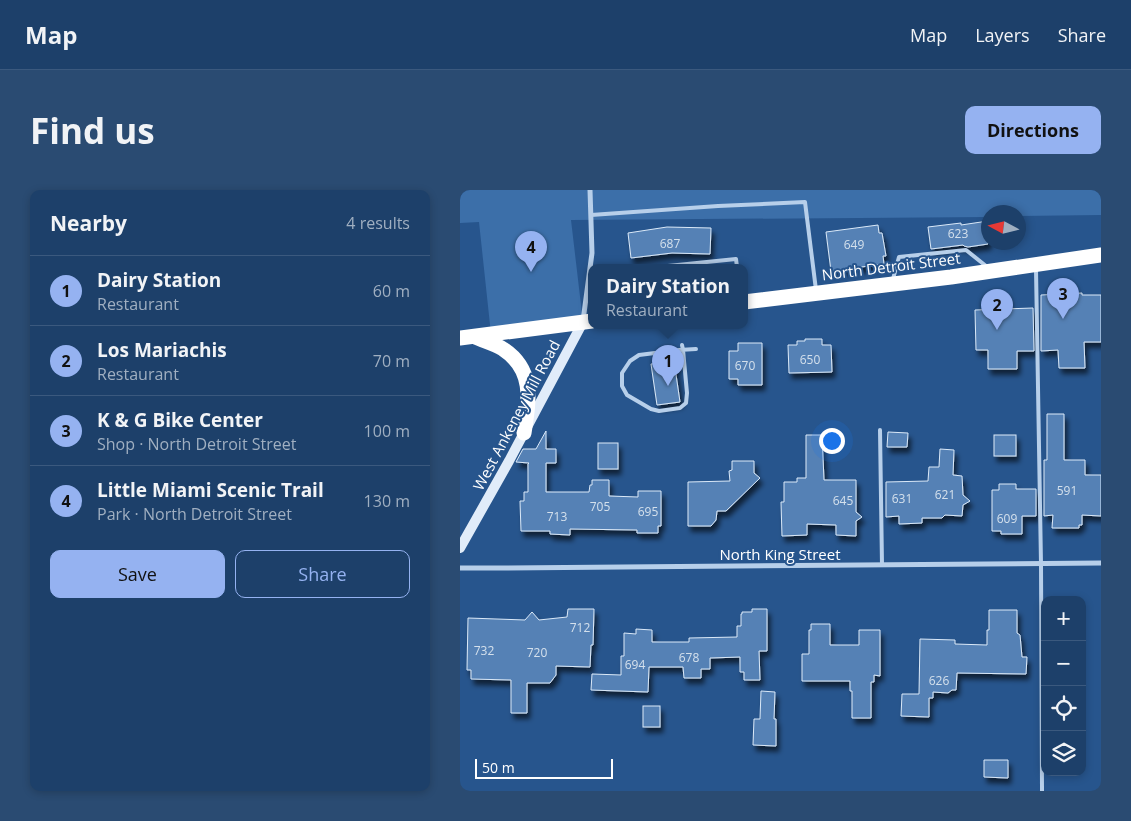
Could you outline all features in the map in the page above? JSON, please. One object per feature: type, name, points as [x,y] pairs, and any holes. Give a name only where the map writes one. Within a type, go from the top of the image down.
[{"type":"highway","name":"North Detroit Street","points":[[748,302],[992,271],[1101,255]]},
{"type":"highway","points":[[467,337],[587,322]]},
{"type":"highway","points":[[467,337],[502,348],[511,356],[523,372],[527,380],[528,389],[524,433]]},
{"type":"street","points":[[590,190],[591,264]]},
{"type":"street","points":[[587,322],[588,306]]},
{"type":"street","name":"West Ankeney Mill Road","points":[[460,548],[587,322]]},
{"type":"street","name":"North King Street","points":[[460,568],[1101,563]]},
{"type":"lane","points":[[591,215],[805,202],[816,293]]},
{"type":"lane","points":[[892,284],[899,257],[966,250],[992,271]]},
{"type":"lane","points":[[687,264],[736,259],[737,264]]},
{"type":"lane","points":[[1036,264],[1041,564],[1042,791]]},
{"type":"lane","points":[[682,348],[687,392],[686,403],[680,408],[659,411],[627,395],[622,386],[622,373],[630,361],[639,356],[682,348],[696,349]]},
{"type":"lane","points":[[880,430],[882,565]]},
{"type":"shaded area","points":[[460,190],[1101,190],[1101,215],[1026,216],[1026,205],[981,205],[981,217],[571,220],[583,322],[491,334],[479,222],[460,223]]},
{"type":"building","points":[[981,222],[981,245],[931,249],[928,227],[961,223],[961,225]]},
{"type":"building","points":[[878,225],[879,233],[882,233],[886,256],[883,256],[884,264],[831,271],[826,232]]},
{"type":"building","points":[[667,227],[711,228],[710,254],[672,253],[631,258],[628,233]]},
{"type":"building","points":[[1082,293],[1082,295],[1101,295],[1101,342],[1084,342],[1085,368],[1059,368],[1058,350],[1041,351],[1041,295]]},
{"type":"building","points":[[1033,308],[1034,351],[1017,351],[1017,369],[988,369],[988,350],[976,350],[975,310]]},
{"type":"building","points":[[805,339],[822,339],[822,345],[831,345],[832,372],[789,373],[788,345],[797,345],[797,341],[805,341]]},
{"type":"building","points":[[738,343],[762,343],[762,385],[738,385],[738,379],[729,379],[729,351],[738,351]]},
{"type":"building","points":[[674,361],[680,402],[657,405],[651,364]]},
{"type":"building","points":[[1047,414],[1064,414],[1064,460],[1085,460],[1085,475],[1101,475],[1101,516],[1082,515],[1082,525],[1079,525],[1079,528],[1052,528],[1053,515],[1044,516],[1044,460],[1047,460]]},
{"type":"building","points":[[546,431],[546,449],[556,449],[556,463],[546,463],[546,492],[589,492],[592,480],[609,480],[609,496],[638,497],[638,491],[661,491],[661,526],[658,526],[658,533],[637,533],[637,530],[570,529],[570,535],[550,534],[550,531],[521,531],[520,501],[524,501],[524,492],[528,492],[529,463],[516,462],[523,449],[536,449]]},
{"type":"building","points":[[888,432],[908,433],[907,447],[887,447]]},
{"type":"building","points":[[806,435],[822,435],[824,480],[856,480],[856,512],[862,517],[856,521],[856,536],[836,535],[836,525],[807,524],[807,535],[782,536],[781,502],[784,502],[784,482],[797,482],[797,478],[806,478]]},
{"type":"building","points":[[994,435],[1016,435],[1016,456],[994,456]]},
{"type":"building","points":[[598,443],[618,443],[618,469],[598,469]]},
{"type":"building","points":[[940,449],[954,450],[953,475],[962,476],[963,495],[970,501],[963,505],[962,516],[945,515],[942,518],[922,518],[922,523],[899,524],[899,516],[886,517],[886,482],[928,481],[929,467],[939,467]]},
{"type":"building","points":[[732,461],[754,461],[754,473],[760,478],[726,511],[717,511],[716,520],[711,526],[688,526],[688,482],[730,481],[729,471],[732,470]]},
{"type":"building","points":[[999,484],[1016,484],[1016,489],[1036,489],[1036,516],[1022,516],[1022,534],[1001,534],[1001,531],[992,531],[992,490],[999,490]]},
{"type":"building","points":[[568,609],[594,609],[590,667],[556,666],[556,675],[550,683],[527,683],[527,713],[511,713],[511,680],[471,679],[471,670],[467,670],[468,618],[525,620],[532,612],[539,620],[567,617]]},
{"type":"building","points":[[752,609],[767,609],[767,651],[759,651],[760,680],[744,680],[744,672],[740,672],[740,657],[710,658],[710,669],[701,669],[701,678],[684,678],[683,667],[649,667],[648,692],[591,690],[592,674],[621,675],[621,656],[624,656],[624,633],[636,634],[636,629],[652,630],[652,642],[689,642],[689,638],[737,637],[737,626],[741,626],[742,612],[752,612]]},
{"type":"building","points":[[989,610],[1017,610],[1017,633],[1020,635],[1022,657],[1027,657],[1026,674],[957,673],[956,690],[948,693],[933,692],[933,698],[929,698],[929,717],[901,716],[902,694],[919,694],[920,639],[955,640],[955,644],[987,645]]},
{"type":"building","points":[[811,624],[830,624],[830,645],[859,645],[859,630],[880,630],[880,676],[874,675],[874,682],[871,682],[871,718],[852,718],[850,681],[802,681],[802,654],[809,654],[809,630],[811,630]]},
{"type":"building","points":[[761,691],[775,692],[776,746],[753,745],[754,719],[760,719]]},
{"type":"building","points":[[643,706],[660,706],[660,727],[643,727]]},
{"type":"building","points":[[984,760],[1008,760],[1008,778],[984,777]]},
{"type":"place","name":"Little Miami Scenic Trail","points":[[531,272]]},
{"type":"place","name":"K & G Bike Center","points":[[1063,319]]},
{"type":"place","name":"Los Mariachis","points":[[997,330]]},
{"type":"place","name":"Dairy Station","points":[[668,386]]}]
